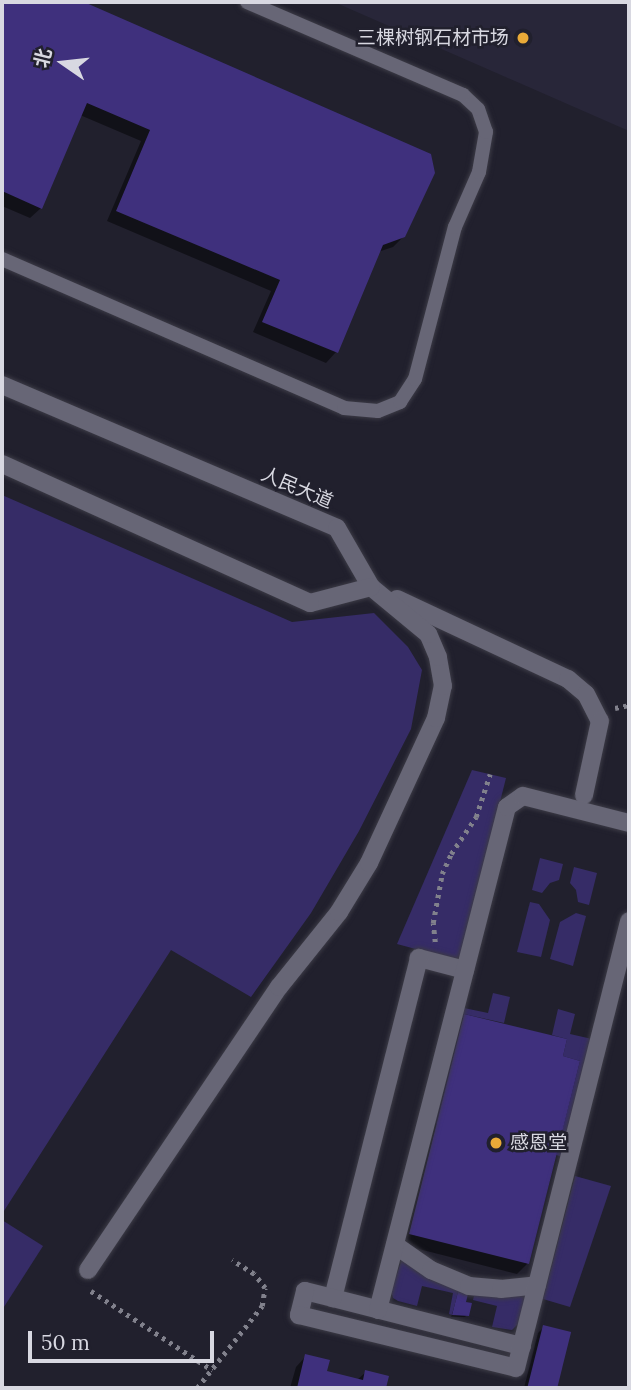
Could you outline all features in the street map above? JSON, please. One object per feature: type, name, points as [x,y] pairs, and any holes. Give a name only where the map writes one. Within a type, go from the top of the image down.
[{"type":"street","name":"人民大道","points":[[2,385],[337,528],[371,587]]},
{"type":"street","points":[[2,464],[310,603],[371,587],[568,679],[586,694],[600,721],[582,803]]},
{"type":"street","points":[[88,1270],[279,987],[339,912],[369,863],[436,718],[443,686],[438,657],[428,634],[371,587]]},
{"type":"street","points":[[378,1310],[508,807],[523,796],[582,803],[629,823]]},
{"type":"street","points":[[522,1346],[305,1291],[299,1315],[516,1368],[522,1346],[629,921]]},
{"type":"street","points":[[333,1298],[419,958],[465,970]]},
{"type":"street","points":[[395,1245],[431,1270],[469,1286],[501,1289],[537,1285]]},
{"type":"lane","points":[[2,259],[344,408],[378,411],[400,402],[415,379],[455,227],[479,172],[485,132],[478,109],[463,95],[247,2]]},
{"type":"path","points":[[440,964],[432,923],[438,888],[451,854],[481,807],[490,774]]},
{"type":"path","points":[[197,1388],[262,1306],[265,1288],[254,1274],[232,1260]]},
{"type":"path","points":[[88,1270],[89,1289],[102,1301],[212,1370]]},
{"type":"shaded area","name":"三棵树钢石材市场","points":[[334,2],[629,2],[629,131],[501,75]]},
{"type":"shaded area","points":[[2,495],[292,622],[374,613],[408,647],[422,670],[411,729],[359,831],[311,913],[251,997],[171,950],[2,1214]]},
{"type":"shaded area","points":[[472,770],[506,778],[460,961],[397,944]]},
{"type":"shaded area","points":[[540,858],[563,864],[559,880],[550,883],[542,893],[532,890]]},
{"type":"shaded area","points":[[574,867],[597,873],[589,905],[578,902],[576,890],[570,883]]},
{"type":"shaded area","points":[[530,902],[539,904],[550,920],[541,957],[517,952]]},
{"type":"shaded area","points":[[576,913],[586,916],[573,966],[550,959],[560,922]]},
{"type":"shaded area","points":[[493,993],[510,997],[504,1023],[464,1014],[437,1124],[432,1123],[464,1008],[488,1013]]},
{"type":"shaded area","points":[[558,1009],[575,1014],[570,1034],[592,1039],[563,1157],[556,1155],[580,1061],[563,1056],[567,1039],[552,1035]]},
{"type":"shaded area","points":[[575,1176],[611,1186],[570,1307],[543,1299]]},
{"type":"shaded area","points":[[2,1220],[43,1246],[2,1310]]},
{"type":"shaded area","points":[[402,1259],[428,1271],[529,1291],[519,1323],[512,1330],[492,1327],[497,1306],[473,1300],[474,1296],[458,1292],[452,1315],[449,1314],[453,1293],[422,1286],[417,1306],[398,1301],[393,1298],[391,1291]]},
{"type":"building","points":[[2,2],[84,2],[431,154],[435,173],[405,237],[383,245],[338,353],[262,322],[280,280],[116,211],[150,130],[87,103],[42,209],[2,191]]},
{"type":"building","name":"感恩堂","points":[[464,1014],[567,1039],[563,1056],[580,1061],[529,1264],[409,1234]]},
{"type":"building","points":[[458,1292],[468,1294],[466,1302],[472,1303],[469,1316],[452,1315]]},
{"type":"building","points":[[543,1325],[571,1332],[557,1388],[527,1388]]},
{"type":"building","points":[[305,1354],[330,1360],[327,1371],[363,1380],[365,1370],[389,1376],[386,1388],[297,1388]]},
{"type":"place","name":"三棵树钢石材市场","points":[[523,38]]},
{"type":"place","name":"感恩堂","points":[[496,1143]]}]
